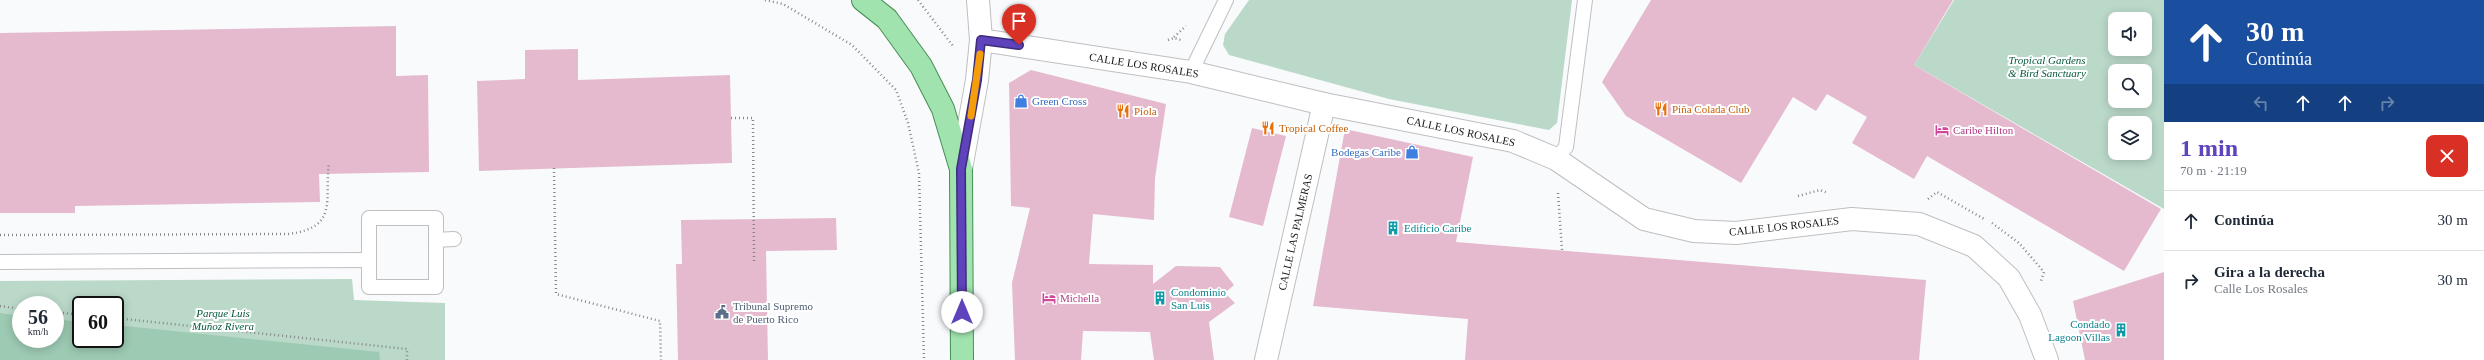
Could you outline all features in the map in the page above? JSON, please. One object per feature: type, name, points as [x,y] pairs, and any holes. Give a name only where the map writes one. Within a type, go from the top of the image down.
[{"type":"main road","points":[[863,0],[887,19],[921,66],[943,109],[961,169],[962,360]]},
{"type":"street","points":[[961,169],[977,80],[981,40],[978,0]]},
{"type":"street","name":"CALLE LOS ROSALES","points":[[981,40],[1191,72],[1324,104],[1513,141],[1556,159],[1644,219],[1694,230],[1736,234],[1852,219],[1919,224],[1974,246],[2009,278],[2030,315],[2048,360]]},
{"type":"street","name":"CALLE LAS PALMERAS","points":[[1266,360],[1324,104]]},
{"type":"lane","points":[[1191,72],[1226,0]]},
{"type":"lane","points":[[1556,159],[1566,147],[1585,0]]},
{"type":"lane","points":[[369,218],[436,218],[436,240],[436,287],[369,287],[369,218]]},
{"type":"lane","points":[[436,240],[454,239]]},
{"type":"lane","points":[[0,262],[368,260]]},
{"type":"path","points":[[765,0],[783,4],[852,45],[896,90],[908,123],[920,173],[924,360]]},
{"type":"path","points":[[731,118],[753,118],[754,263]]},
{"type":"path","points":[[1556,159],[1562,250]]},
{"type":"path","points":[[0,235],[289,234],[309,231],[322,221],[328,201],[329,163]]},
{"type":"path","points":[[554,168],[556,294],[660,321],[661,360]]},
{"type":"path","points":[[0,306],[12,308]]},
{"type":"path","points":[[124,319],[406,349],[407,360]]},
{"type":"green space","points":[[1249,0],[1572,0],[1557,123],[1549,130],[1389,99],[1229,55],[1223,45],[1225,34]]},
{"type":"green space","name":"Tropical Gardens & Bird Sanctuary","points":[[1954,0],[2164,0],[2164,209],[1914,65]]},
{"type":"green space","name":"Parque Luis Muñoz Rivera","points":[[352,279],[354,300],[445,303],[445,360],[0,360],[0,281]]},
{"type":"green space","points":[[0,313],[12,315],[12,348],[64,348],[64,320],[72,321],[72,348],[124,348],[124,326],[379,352],[380,360],[0,360]]},
{"type":"building","name":"Caribe Hilton","points":[[1651,0],[1953,0],[1914,65],[2161,209],[2124,271],[1927,156],[1914,179],[1852,143],[1867,117],[1827,94],[1816,111],[1793,97],[1741,183],[1626,116],[1602,82]]},
{"type":"building","points":[[396,26],[396,76],[428,75],[429,172],[319,174],[320,202],[75,206],[75,213],[0,213],[0,33]]},
{"type":"building","points":[[578,49],[578,80],[730,75],[732,163],[479,171],[477,81],[525,79],[525,50]]},
{"type":"building","points":[[1031,70],[1166,104],[1155,178],[1154,220],[1093,214],[1089,264],[1153,265],[1153,284],[1176,266],[1220,267],[1234,285],[1225,293],[1235,303],[1209,322],[1214,360],[1154,360],[1150,332],[1083,331],[1081,360],[1015,360],[1012,283],[1030,208],[1011,206],[1009,83]]},
{"type":"building","points":[[1252,128],[1286,136],[1263,226],[1229,217]]},
{"type":"building","points":[[1345,129],[1473,157],[1456,242],[1926,280],[1919,360],[1465,360],[1468,319],[1313,306]]},
{"type":"building","points":[[836,218],[837,250],[766,251],[768,360],[678,360],[676,264],[682,264],[681,220]]},
{"type":"building","name":"Condado Lagoon Villas","points":[[2164,272],[2164,360],[2085,360],[2073,301]]},
{"type":"slow traffic","points":[[971,116],[980,54]]},
{"type":"place","name":"Green Cross","points":[[1021,101]]},
{"type":"place","name":"Piña Colada Club","points":[[1661,109]]},
{"type":"place","name":"Piola","points":[[1123,111]]},
{"type":"place","name":"Tropical Coffee","points":[[1268,128]]},
{"type":"place","name":"Caribe Hilton","points":[[1942,130]]},
{"type":"place","name":"Bodegas Caribe","points":[[1412,152]]},
{"type":"place","name":"Edificio Caribe","points":[[1393,228]]},
{"type":"place","name":"Michella","points":[[1049,298]]},
{"type":"place","name":"Condominio San Luis","points":[[1160,298]]},
{"type":"place","name":"Tribunal Supremo de Puerto Rico","points":[[722,312]]},
{"type":"place","name":"Condado Lagoon Villas","points":[[2121,330]]},
{"type":"route","points":[[962,312],[961,169],[977,80],[981,40],[1019,45]]}]
